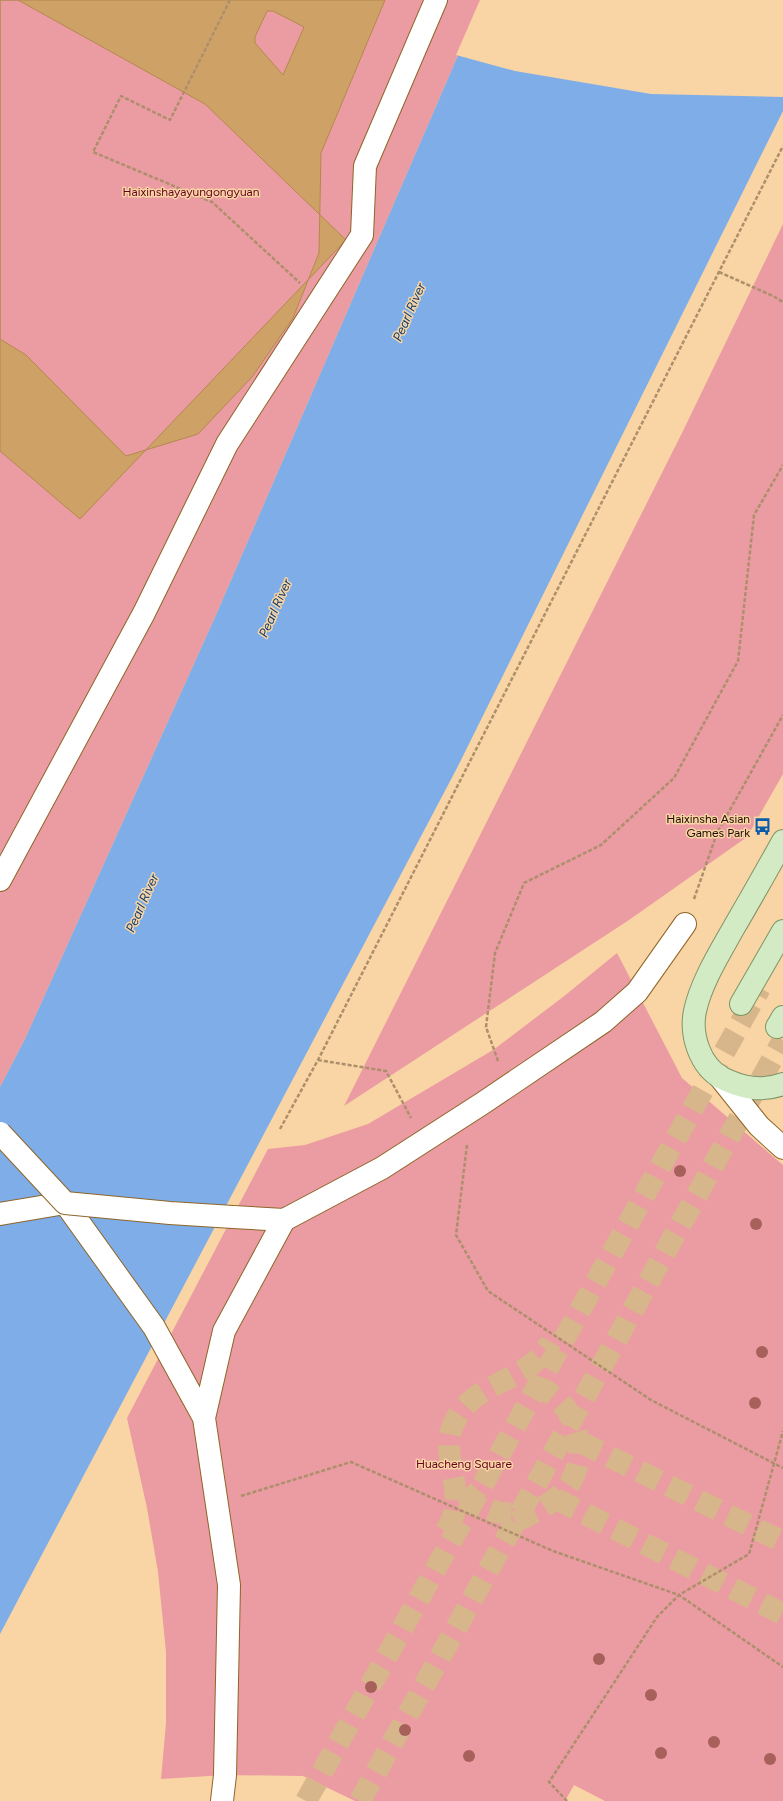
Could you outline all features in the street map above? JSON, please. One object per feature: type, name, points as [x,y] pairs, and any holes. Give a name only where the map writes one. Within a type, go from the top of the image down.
[{"type":"main road","points":[[783,841],[720,953],[695,1011],[693,1029],[697,1047],[706,1063],[719,1076],[737,1086],[757,1089],[773,1088],[783,1084]]},
{"type":"main road","points":[[741,1004],[783,931]]},
{"type":"street","points":[[0,880],[144,613],[227,444],[362,235],[365,166],[436,0]]},
{"type":"street","points":[[0,1214],[65,1202],[170,1213],[284,1220],[382,1168],[472,1110],[603,1022],[637,992],[685,924]]},
{"type":"street","points":[[719,1076],[759,1126],[783,1148]]},
{"type":"street","points":[[0,1133],[65,1202],[154,1327],[204,1418],[229,1584],[225,1775],[222,1801]]},
{"type":"street","points":[[204,1418],[224,1331],[284,1220]]},
{"type":"path","points":[[230,0],[170,120],[121,96],[93,152],[212,202],[320,301]]},
{"type":"path","points":[[280,1129],[318,1060],[783,146]]},
{"type":"path","points":[[719,272],[783,302]]},
{"type":"path","points":[[508,1086],[486,1027],[495,954],[524,883],[601,845],[674,778],[738,661],[754,515],[783,466]]},
{"type":"path","points":[[685,924],[717,833],[783,715]]},
{"type":"path","points":[[318,1060],[386,1071],[403,1104]]},
{"type":"path","points":[[472,1110],[456,1235],[488,1291],[651,1400],[783,1468]]},
{"type":"path","points":[[567,1801],[549,1782],[657,1617],[679,1595],[749,1554],[783,1431]]},
{"type":"path","points":[[217,1504],[351,1462],[553,1551],[679,1595],[783,1667]]},
{"type":"green space","name":"Haixinshayayungongyuan","points":[[0,0],[482,0],[216,615],[25,1039],[0,1087]]},
{"type":"green space","points":[[783,224],[783,774],[747,837],[629,920],[344,1106],[682,433]]},
{"type":"green space","name":"Huacheng Square","points":[[617,953],[682,1078],[783,1165],[783,1801],[605,1801],[574,1785],[565,1801],[355,1801],[303,1776],[225,1775],[161,1779],[166,1723],[166,1652],[158,1572],[147,1508],[127,1418],[268,1149],[305,1145],[368,1124],[493,1050],[563,997]]},
{"type":"water","name":"Pearl River","points":[[482,0],[783,0],[783,111],[457,768],[0,1634],[0,1087],[25,1039],[216,615]]},
{"type":"pier","points":[[480,0],[783,0],[783,97],[651,94],[515,71],[456,55]]},
{"type":"building","points":[[0,0],[385,0],[321,153],[319,253],[293,318],[252,377],[198,434],[126,456],[26,355],[0,339]],"holes":[[[267,11],[273,11],[304,27],[283,75],[255,43],[255,37]]]},
{"type":"building","points":[[0,0],[18,0],[205,104],[346,240],[80,519],[0,451]]},
{"type":"tunnel","points":[[306,1801],[760,988]]},
{"type":"tunnel","points":[[360,1801],[783,1040]]},
{"type":"tunnel","points":[[446,1531],[453,1517],[456,1505],[456,1493],[449,1445],[450,1433],[455,1421],[464,1407],[476,1397],[529,1366],[541,1356],[551,1342]]},
{"type":"tunnel","points":[[515,1522],[546,1506],[565,1490],[577,1468],[579,1452],[578,1436],[573,1421],[565,1407],[554,1396],[540,1388],[524,1384]]},
{"type":"tunnel","points":[[580,1442],[783,1542]]},
{"type":"tunnel","points":[[463,1491],[479,1504],[495,1512],[513,1514],[533,1511]]},
{"type":"tunnel","points":[[556,1499],[783,1614]]},
{"type":"place","name":"Haixinsha Asian Games Park","points":[[763,826]]}]
